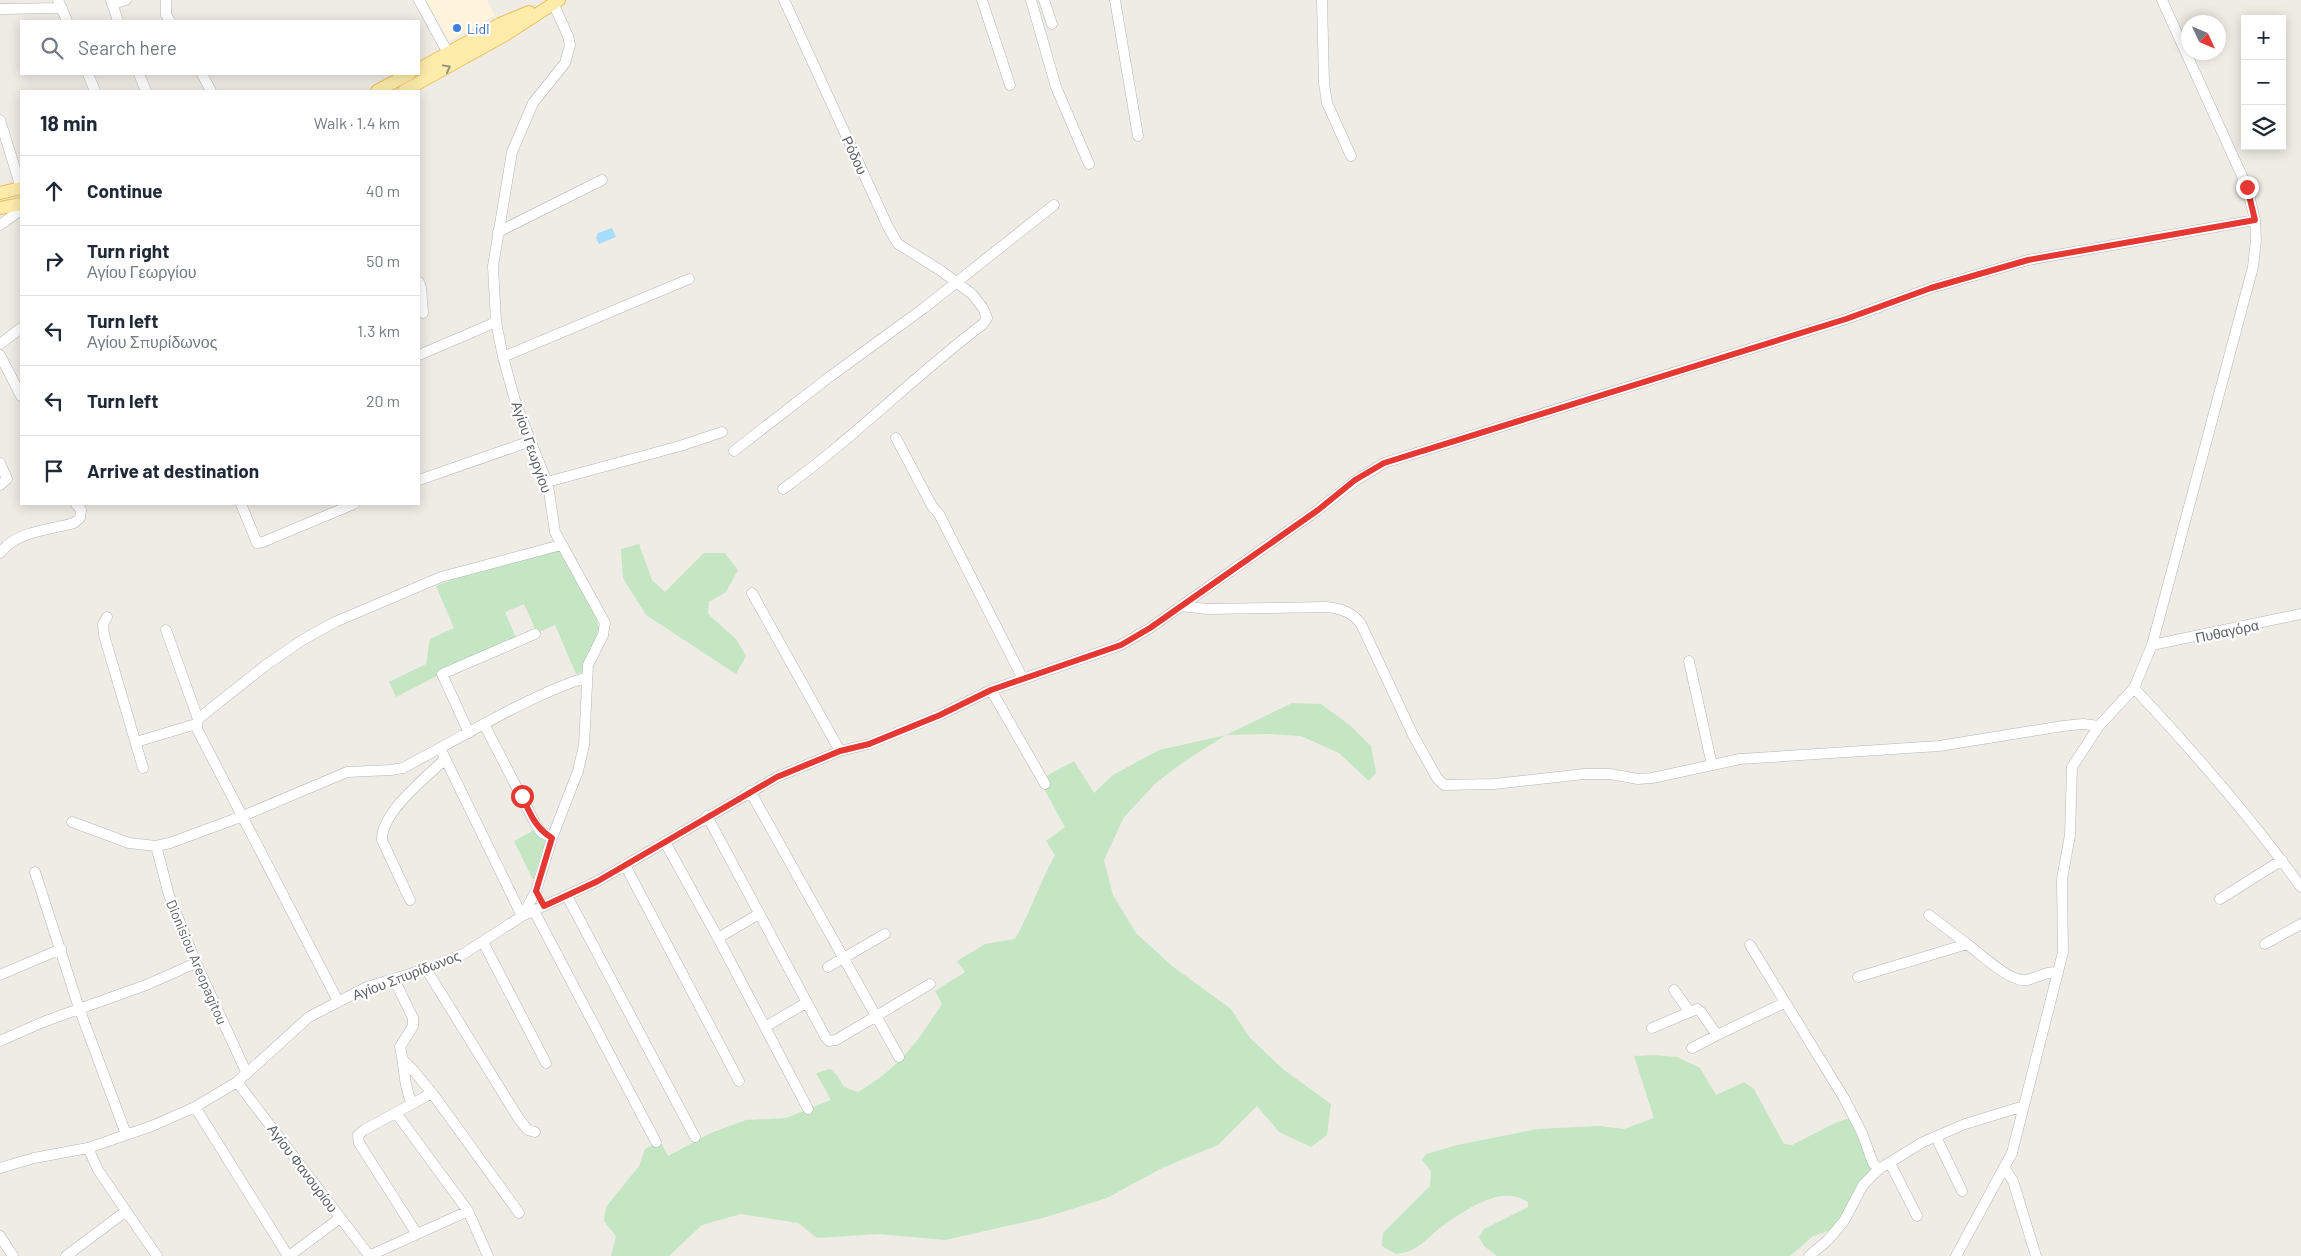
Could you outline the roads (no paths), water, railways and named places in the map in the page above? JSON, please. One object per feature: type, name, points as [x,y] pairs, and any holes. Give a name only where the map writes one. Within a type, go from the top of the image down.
[{"type":"main road","points":[[420,68],[500,24],[556,2]]},
{"type":"main road","points":[[406,90],[505,35],[556,2]]},
{"type":"main road","points":[[379,90],[407,75]]},
{"type":"main road","points":[[0,193],[20,188]]},
{"type":"main road","points":[[0,208],[20,204]]},
{"type":"street","points":[[118,20],[112,2],[126,0]]},
{"type":"street","points":[[166,0],[166,15],[169,20]]},
{"type":"street","points":[[419,0],[448,52]]},
{"type":"street","name":"Ρόδου","points":[[782,489],[821,462],[896,394],[983,324],[987,318],[983,308],[972,294],[958,282],[898,244],[888,227],[784,0]]},
{"type":"street","points":[[982,0],[1010,85]]},
{"type":"street","points":[[1031,0],[1056,87],[1090,164]]},
{"type":"street","points":[[1044,0],[1052,24]]},
{"type":"street","points":[[1114,0],[1138,136]]},
{"type":"street","points":[[1322,0],[1324,83],[1327,103],[1351,156]]},
{"type":"street","points":[[1956,1256],[2012,1152],[2063,952],[2062,879],[2070,835],[2072,767],[2099,726],[2134,688],[2152,646],[2253,268],[2256,240],[2255,220],[2247,187],[2162,0]]},
{"type":"street","name":"Αγίου Γεωργίου","points":[[522,916],[536,891],[552,838],[578,771],[584,745],[588,665],[603,634],[605,623],[555,532],[547,482],[516,404],[502,357],[496,322],[493,266],[512,152],[532,103],[560,72],[568,55],[570,45],[556,2]]},
{"type":"street","points":[[0,9],[60,4],[67,20]]},
{"type":"street","points":[[88,75],[95,90]]},
{"type":"street","points":[[139,75],[146,90]]},
{"type":"street","points":[[203,75],[210,90]]},
{"type":"street","points":[[0,120],[20,185]]},
{"type":"street","points":[[498,232],[602,180]]},
{"type":"street","points":[[734,451],[828,378],[958,282],[1054,205]]},
{"type":"street","points":[[0,225],[20,211]]},
{"type":"street","name":"Αγίου Σπυρίδωνος","points":[[0,1168],[34,1158],[88,1148],[152,1126],[195,1106],[237,1082],[309,1017],[367,987],[426,969],[465,953],[522,916],[567,896],[625,865],[750,791],[807,764],[840,751],[869,744],[940,715],[991,690],[1121,645],[1150,628],[1318,510],[1355,480],[1384,463],[1846,319],[1931,288],[2028,260],[2255,220]]},
{"type":"street","points":[[502,357],[690,279]]},
{"type":"street","points":[[420,287],[423,312]]},
{"type":"street","points":[[420,355],[496,322]]},
{"type":"street","points":[[0,344],[20,329]]},
{"type":"street","points":[[0,354],[20,394]]},
{"type":"street","points":[[547,482],[637,458],[722,432]]},
{"type":"street","points":[[896,438],[932,506],[939,514],[1023,679]]},
{"type":"street","points":[[420,480],[531,441]]},
{"type":"street","points":[[0,463],[7,479],[0,484]]},
{"type":"street","points":[[0,553],[4,547],[21,536],[74,523],[80,518],[80,510],[77,505]]},
{"type":"street","points":[[241,505],[257,543],[264,542],[352,505]]},
{"type":"street","points":[[136,742],[197,721],[266,665],[304,639],[336,622],[441,577],[561,545]]},
{"type":"street","points":[[752,593],[840,751]]},
{"type":"street","points":[[1181,606],[1207,609],[1327,606],[1344,609],[1355,616],[1361,624],[1413,735],[1437,778],[1444,785],[1494,784],[1584,774],[1610,774],[1638,779],[1652,778],[1740,759],[1939,746],[2083,724],[2099,726]]},
{"type":"street","name":"Πυθαγόρα","points":[[2152,646],[2301,614]]},
{"type":"street","points":[[107,617],[103,624],[104,635],[143,768]]},
{"type":"street","points":[[166,630],[197,721],[197,729],[338,1001]]},
{"type":"street","points":[[469,732],[442,674],[535,634]]},
{"type":"street","points":[[1690,661],[1712,765]]},
{"type":"street","points":[[72,822],[128,843],[156,846],[170,844],[243,816],[347,772],[403,768],[543,694],[586,677]]},
{"type":"street","points":[[2134,688],[2197,755],[2282,860],[2301,888]]},
{"type":"street","points":[[991,690],[1046,784]]},
{"type":"street","points":[[484,724],[536,826],[541,832],[552,838]]},
{"type":"street","points":[[440,748],[522,916]]},
{"type":"street","points":[[410,900],[382,840],[382,832],[392,814],[406,796],[445,759]]},
{"type":"street","points":[[750,791],[899,1057]]},
{"type":"street","points":[[707,816],[826,1038],[830,1041],[836,1040],[930,984]]},
{"type":"street","points":[[665,842],[808,1108]]},
{"type":"street","name":"Dionisiou Areopagitou","points":[[156,846],[169,895],[196,964],[247,1074]]},
{"type":"street","points":[[2220,899],[2282,860]]},
{"type":"street","points":[[625,865],[739,1081]]},
{"type":"street","points":[[35,872],[79,1008],[126,1134]]},
{"type":"street","points":[[536,891],[544,906]]},
{"type":"street","points":[[567,896],[695,1137]]},
{"type":"street","points":[[534,911],[656,1142]]},
{"type":"street","points":[[718,938],[759,914]]},
{"type":"street","points":[[1929,915],[2011,977],[2028,980],[2052,971],[2058,973]]},
{"type":"street","points":[[2265,944],[2301,924]]},
{"type":"street","points":[[828,967],[884,934]]},
{"type":"street","points":[[482,942],[546,1063]]},
{"type":"street","points":[[1858,977],[1967,944]]},
{"type":"street","points":[[1750,945],[1853,1114],[1873,1163],[1879,1169]]},
{"type":"street","points":[[0,974],[61,949]]},
{"type":"street","points":[[0,1041],[79,1008],[146,985],[196,964]]},
{"type":"street","points":[[426,969],[519,1119],[528,1130],[535,1132]]},
{"type":"street","points":[[394,979],[413,1018],[413,1026],[400,1046],[404,1061],[404,1083],[412,1104]]},
{"type":"street","points":[[1674,990],[1689,1011]]},
{"type":"street","points":[[1692,1048],[1784,1002]]},
{"type":"street","points":[[766,1027],[806,1003]]},
{"type":"street","points":[[1652,1028],[1697,1009],[1702,1012],[1717,1035]]},
{"type":"street","points":[[404,1061],[414,1070],[432,1093],[519,1213]]},
{"type":"street","name":"Αγίου Φανουρίου","points":[[237,1082],[368,1254],[373,1254],[417,1234]]},
{"type":"street","points":[[432,1093],[364,1130],[358,1135],[359,1143],[417,1234],[468,1212]]},
{"type":"street","points":[[195,1106],[288,1256],[340,1218]]},
{"type":"street","points":[[1809,1256],[1828,1240],[1844,1221],[1863,1185],[1879,1169],[1923,1142],[1965,1124],[2024,1106]]},
{"type":"street","points":[[396,1113],[468,1212],[488,1256]]},
{"type":"street","points":[[1936,1137],[1962,1191]]},
{"type":"street","points":[[88,1148],[98,1170],[157,1256]]},
{"type":"street","points":[[1890,1163],[1917,1216]]},
{"type":"street","points":[[2004,1167],[2013,1181],[2036,1256]]},
{"type":"street","points":[[66,1256],[126,1211]]},
{"type":"street","points":[[0,1236],[14,1256]]},
{"type":"water","points":[[612,228],[616,237],[599,244],[596,238],[598,233]]},
{"type":"place","name":"Lidl","points":[[457,28]]}]
